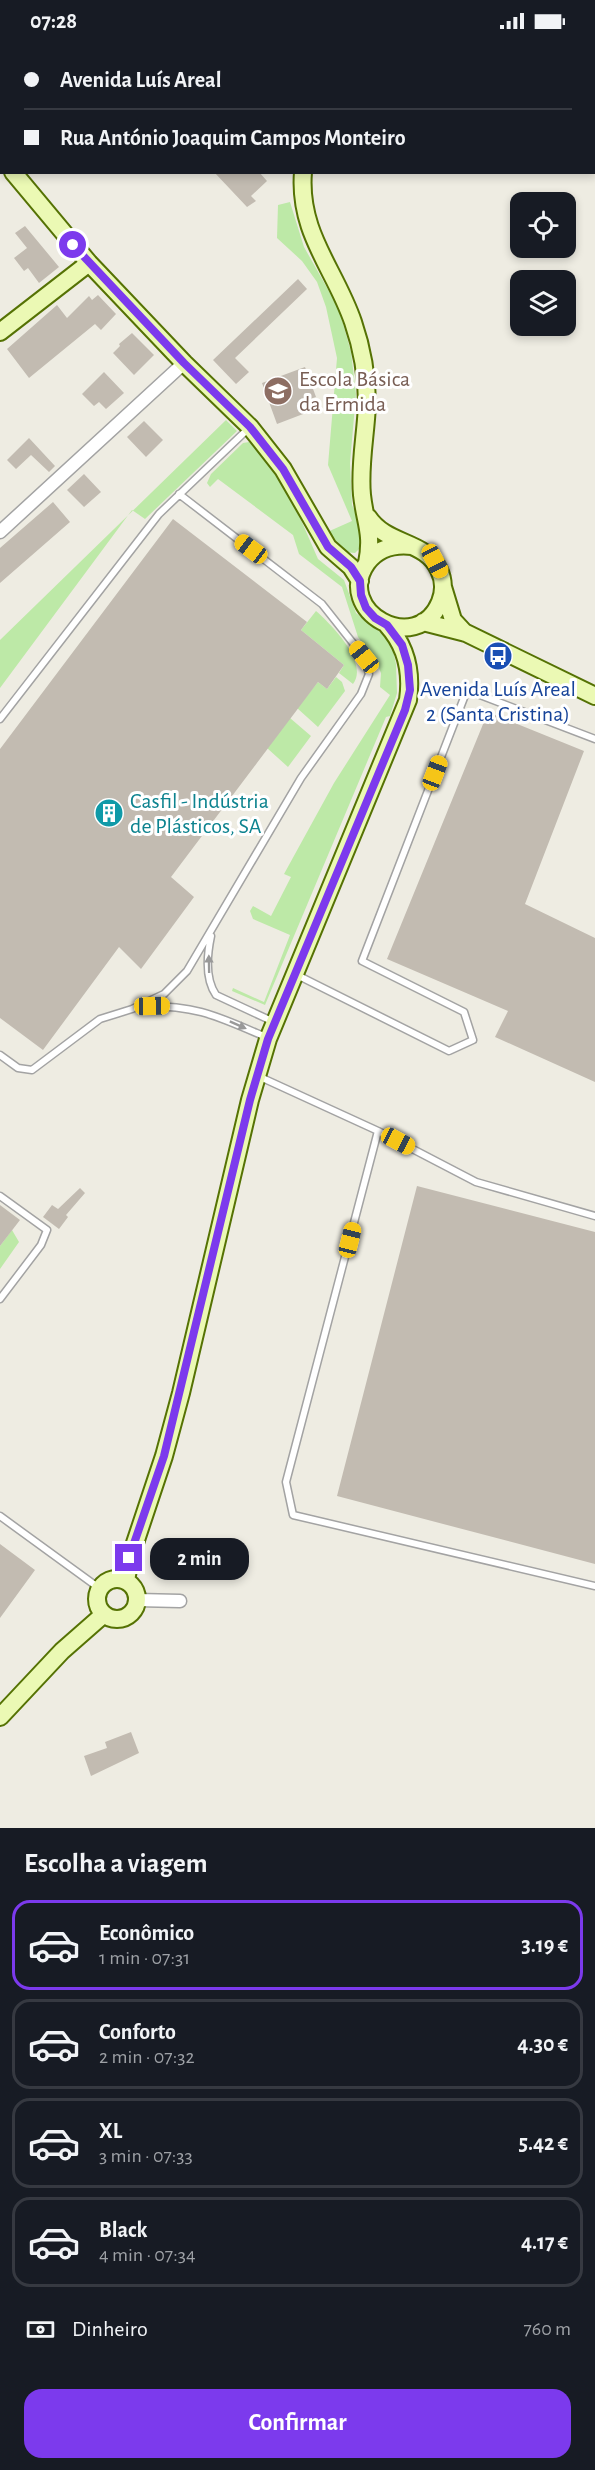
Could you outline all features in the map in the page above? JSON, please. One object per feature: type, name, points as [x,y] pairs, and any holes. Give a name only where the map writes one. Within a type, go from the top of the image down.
[{"type":"street","points":[[15,174],[89,263],[184,363],[250,427],[283,469],[328,547],[351,567],[360,581]]},
{"type":"street","points":[[126,1581],[129,1558],[175,1414],[268,1039],[405,710],[410,690],[408,665],[402,645],[387,625],[375,618],[366,608],[361,595],[360,581],[367,563],[371,542],[362,495],[367,404],[363,359],[353,322],[340,291],[311,235],[304,211],[303,174]]},
{"type":"street","points":[[0,332],[89,263]]},
{"type":"street","points":[[0,532],[184,363]]},
{"type":"street","points":[[366,514],[386,535],[424,552],[435,561],[441,573],[453,620],[466,633]]},
{"type":"street","points":[[367,563],[387,548],[412,546]]},
{"type":"street","points":[[387,625],[409,627],[421,623],[438,607],[443,586]]},
{"type":"street","points":[[421,623],[466,633],[595,696]]},
{"type":"street","points":[[408,665],[421,623]]},
{"type":"street","points":[[116,1578],[134,1587],[137,1600],[131,1614],[122,1619],[112,1619],[103,1615],[97,1607],[96,1597],[99,1588],[107,1581],[116,1578]]},
{"type":"street","points":[[137,1600],[180,1601]]},
{"type":"street","points":[[0,1717],[62,1651],[103,1615]]},
{"type":"lane","points":[[0,719],[159,514],[250,427]]},
{"type":"lane","points":[[0,1055],[18,1068],[32,1070],[100,1019],[164,994],[187,971],[301,778],[361,694],[369,674],[364,657],[322,604],[179,494]]},
{"type":"lane","points":[[294,973],[449,1051],[473,1040],[464,1012],[362,962],[467,690],[595,740]]},
{"type":"lane","points":[[212,932],[208,972],[211,989],[216,995],[274,1022]]},
{"type":"lane","points":[[137,1006],[189,1007],[208,1012],[268,1039]]},
{"type":"lane","points":[[257,1076],[378,1131],[476,1182],[595,1216]]},
{"type":"lane","points":[[378,1131],[286,1482],[293,1515],[595,1586]]},
{"type":"lane","points":[[0,1196],[47,1230],[41,1245],[0,1299]]},
{"type":"lane","points":[[0,1516],[99,1588]]},
{"type":"green space","points":[[290,202],[304,247],[339,309],[351,352],[356,394],[350,463],[352,505],[364,530],[365,543],[355,553],[344,552],[325,533],[352,521],[328,465],[337,358],[326,307],[317,282],[302,261],[277,238],[278,205]]},
{"type":"green space","points":[[226,420],[237,431],[145,519],[133,511]]},
{"type":"green space","points":[[249,442],[281,474],[318,559],[344,580],[356,613],[391,641],[396,664],[397,693],[390,716],[386,717],[265,1005],[232,991],[233,988],[264,1002],[290,935],[253,919],[250,911],[253,906],[271,916],[291,877],[284,874],[334,783],[390,695],[380,687],[381,673],[375,659],[358,637],[342,587],[299,554],[293,535],[218,479],[210,487],[207,483],[211,474],[243,443]]},
{"type":"green space","points":[[128,515],[0,688],[0,640]]},
{"type":"green space","points":[[316,611],[331,625],[353,655],[357,675],[353,684],[339,673],[344,665],[301,630]]},
{"type":"green space","points":[[336,677],[342,682],[345,691],[318,727],[297,708],[318,682],[327,689]]},
{"type":"green space","points":[[290,718],[311,736],[288,767],[267,748]]},
{"type":"green space","points":[[12,1230],[19,1242],[0,1269],[0,1246]]},
{"type":"building","points":[[216,174],[261,174],[267,181],[251,196],[256,201],[247,207]]},
{"type":"building","points":[[25,226],[59,267],[39,283],[28,268],[24,271],[14,258],[27,248],[15,233]]},
{"type":"building","points":[[298,279],[307,289],[235,358],[249,372],[236,384],[213,360]]},
{"type":"building","points":[[98,295],[116,314],[101,330],[95,324],[29,378],[7,349],[57,305],[67,318],[89,296],[92,300]]},
{"type":"building","points":[[132,333],[154,355],[134,375],[113,353],[120,346],[119,344]]},
{"type":"building","points":[[305,367],[316,397],[307,400],[311,411],[277,424],[262,383]]},
{"type":"building","points":[[104,372],[124,393],[106,409],[99,402],[94,406],[82,394]]},
{"type":"building","points":[[144,421],[163,440],[146,457],[127,437]]},
{"type":"building","points":[[29,438],[55,466],[49,472],[31,455],[16,469],[7,460]]},
{"type":"building","points":[[84,474],[101,492],[84,507],[67,490]]},
{"type":"building","points":[[53,502],[70,522],[0,583],[0,548]]},
{"type":"building","name":"Casfil - Indústria de Plásticos, SA","points":[[173,519],[307,622],[301,630],[344,665],[327,689],[318,682],[171,877],[194,897],[141,969],[119,947],[43,1050],[0,1018],[0,749]]},
{"type":"building","points":[[488,712],[584,751],[525,904],[595,938],[595,1082],[495,1037],[508,1011],[387,959]]},
{"type":"building","points":[[417,1186],[595,1232],[595,1564],[337,1496]]},
{"type":"building","points":[[80,1188],[85,1193],[66,1215],[68,1217],[59,1229],[43,1217],[52,1205],[58,1209]]},
{"type":"building","points":[[0,1205],[20,1220],[0,1246]]},
{"type":"building","points":[[0,1544],[35,1570],[0,1618]]},
{"type":"building","points":[[131,1732],[139,1753],[91,1776],[84,1756],[107,1748],[105,1742]]},
{"type":"place","name":"Escola Básica da Ermida","points":[[278,391]]},
{"type":"place","name":"Avenida Luís Areal 2 (Santa Cristina)","points":[[498,656]]},
{"type":"place","name":"Casfil - Indústria de Plásticos, SA","points":[[109,813]]},
{"type":"route","points":[[73,245],[184,363],[250,427],[283,469],[328,547],[351,567],[360,581],[361,595],[366,608],[396,634],[408,665],[410,690],[405,710],[268,1039],[250,1100],[181,1393],[164,1456],[129,1558]]}]
